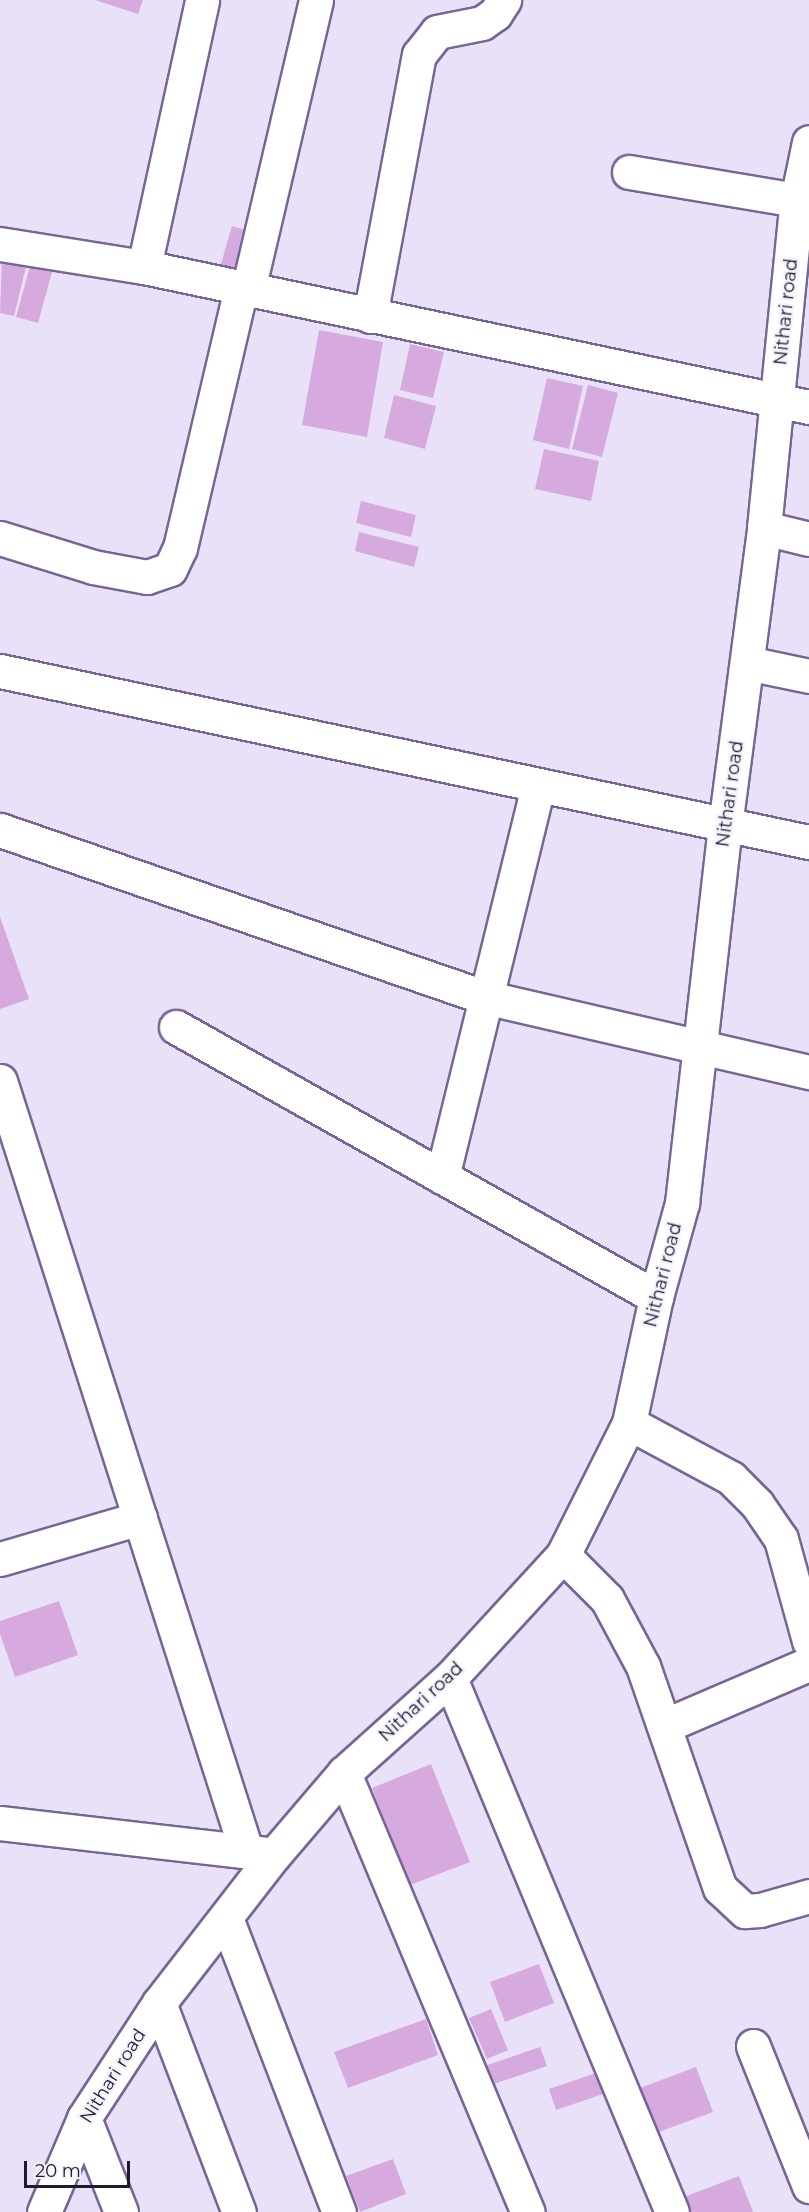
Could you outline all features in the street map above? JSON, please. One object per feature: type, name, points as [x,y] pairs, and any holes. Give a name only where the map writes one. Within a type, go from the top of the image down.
[{"type":"street","points":[[144,267],[202,0]]},
{"type":"street","points":[[0,538],[93,567],[147,577],[170,569],[180,548],[316,0]]},
{"type":"street","points":[[370,316],[419,55],[437,32],[482,23],[495,14],[504,0]]},
{"type":"street","name":"Nithari road","points":[[44,2212],[84,2118],[159,2003],[226,1918],[260,1852],[450,1678],[563,1555],[629,1423],[656,1297],[682,1203],[724,826],[764,528],[809,142]]},
{"type":"street","points":[[629,172],[803,201]]},
{"type":"street","points":[[0,244],[144,267],[809,408]]},
{"type":"street","points":[[764,528],[809,538]]},
{"type":"street","points":[[747,663],[809,676]]},
{"type":"street","points":[[0,671],[538,788],[809,842]]},
{"type":"street","points":[[442,1177],[484,998],[538,788]]},
{"type":"street","points":[[0,830],[484,998],[699,1045],[809,1072]]},
{"type":"street","points":[[176,1027],[656,1297]]},
{"type":"street","points":[[0,1081],[14,1157],[260,1852],[0,1824]]},
{"type":"street","points":[[629,1423],[731,1478],[764,1512],[781,1539],[809,1641]]},
{"type":"street","points":[[0,1559],[140,1518]]},
{"type":"street","points":[[563,1555],[607,1599],[621,1620],[643,1666],[720,1888],[731,1902],[746,1911],[760,1910],[809,1896]]},
{"type":"street","points":[[664,1726],[809,1664]]},
{"type":"street","points":[[450,1678],[672,2212]]},
{"type":"street","points":[[344,1773],[528,2212]]},
{"type":"street","points":[[226,1918],[339,2212]]},
{"type":"street","points":[[159,2003],[239,2212]]},
{"type":"street","points":[[753,2046],[809,2186]]},
{"type":"street","points":[[84,2118],[121,2212]]},
{"type":"building","points":[[95,0],[143,0],[138,14]]},
{"type":"building","points":[[232,226],[255,233],[242,280],[218,274]]},
{"type":"building","points":[[2,257],[27,263],[14,316],[0,313]]},
{"type":"building","points":[[30,266],[52,272],[38,323],[16,317]]},
{"type":"building","points":[[319,330],[383,342],[367,437],[302,425]]},
{"type":"building","points":[[410,344],[444,352],[433,398],[400,390]]},
{"type":"building","points":[[547,378],[583,386],[569,449],[533,440]]},
{"type":"building","points":[[588,385],[618,393],[602,457],[572,449]]},
{"type":"building","points":[[394,395],[436,406],[425,449],[384,438]]},
{"type":"building","points":[[544,449],[599,461],[591,501],[535,489]]},
{"type":"building","points":[[361,501],[416,515],[411,537],[356,523]]},
{"type":"building","points":[[359,532],[419,547],[414,567],[355,551]]},
{"type":"building","points":[[0,917],[29,999],[0,1009]]},
{"type":"building","points":[[59,1601],[78,1655],[15,1677],[0,1634],[0,1621]]},
{"type":"building","points":[[431,1764],[470,1862],[410,1885],[372,1788]]},
{"type":"building","points":[[539,1964],[554,2003],[505,2022],[490,1982]]},
{"type":"building","points":[[491,2009],[508,2050],[487,2059],[469,2018]]},
{"type":"building","points":[[426,2019],[438,2055],[348,2088],[334,2052]]},
{"type":"building","points":[[540,2047],[547,2066],[491,2085],[485,2066]]},
{"type":"building","points":[[696,2067],[713,2112],[648,2136],[632,2091]]},
{"type":"building","points":[[599,2072],[606,2093],[556,2110],[549,2089]]},
{"type":"building","points":[[393,2159],[406,2194],[360,2212],[346,2176]]},
{"type":"building","points":[[739,2176],[753,2212],[690,2212],[684,2197]]}]
